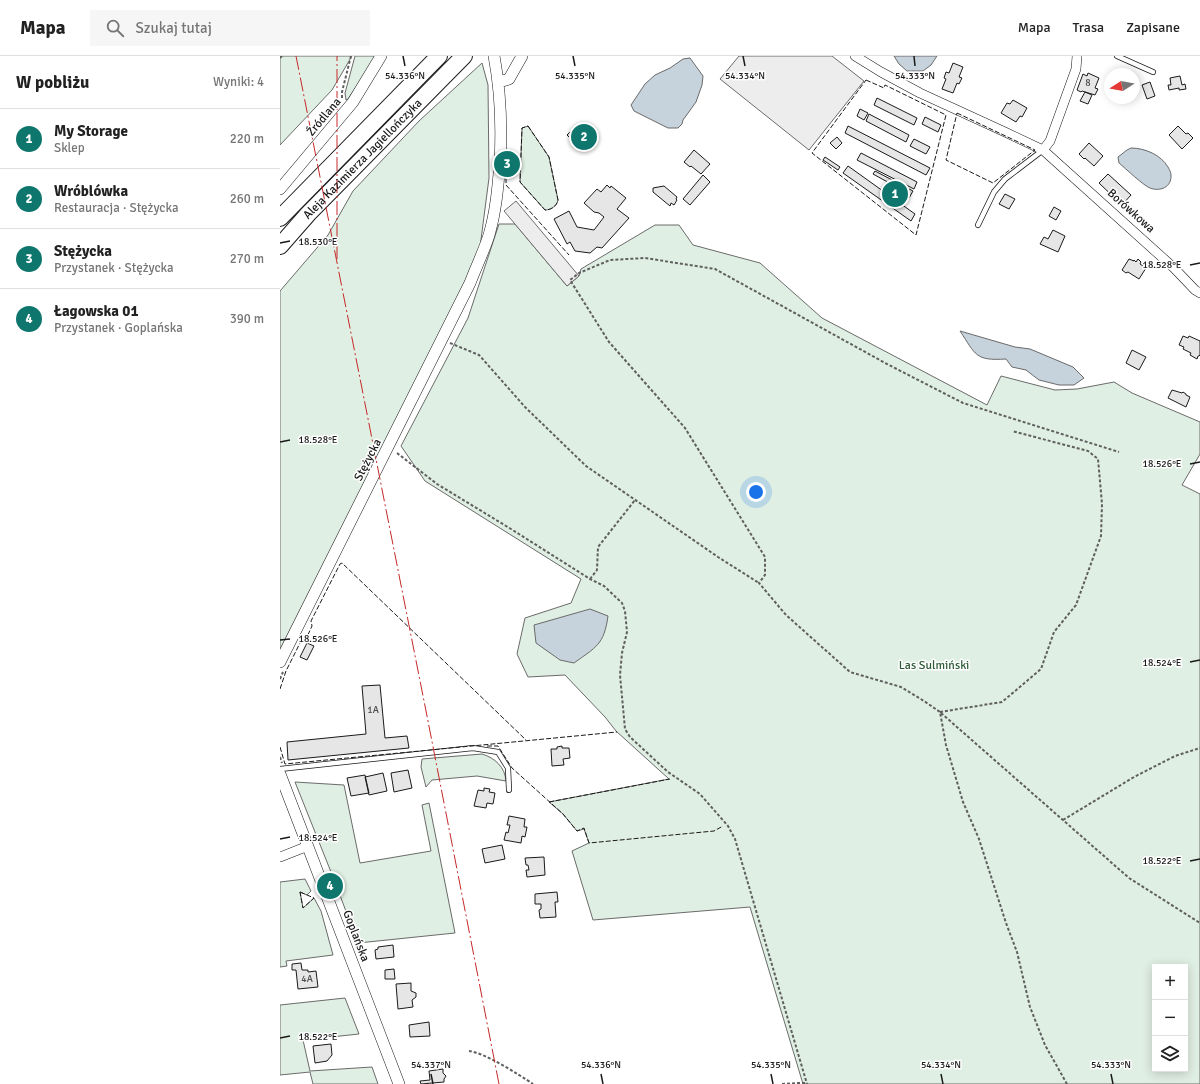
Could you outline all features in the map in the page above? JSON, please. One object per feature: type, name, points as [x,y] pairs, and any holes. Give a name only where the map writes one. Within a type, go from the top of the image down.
[{"type":"highway","name":"Aleja Kazimierza Jagiellończyka","points":[[280,218],[439,56]]},
{"type":"highway","name":"Aleja Kazimierza Jagiellończyka","points":[[280,246],[308,214],[464,56]]},
{"type":"street","name":"Źródlana","points":[[280,189],[354,102],[381,56]]},
{"type":"street","points":[[499,82],[509,79],[522,56]]},
{"type":"street","name":"Borówkowa","points":[[855,56],[920,93],[1043,150],[1163,257],[1195,290],[1200,293]]},
{"type":"street","points":[[1043,150],[1050,141],[1076,69],[1077,56]]},
{"type":"street","name":"Stężycka","points":[[280,662],[470,283],[489,235],[498,188],[501,143],[499,82],[495,61]]},
{"type":"street","name":"Goplańska","points":[[280,774],[399,1084]]},
{"type":"street","points":[[280,857],[308,846]]},
{"type":"lane","points":[[1117,56],[1153,72]]},
{"type":"lane","points":[[978,225],[994,192],[1005,179],[1043,150]]},
{"type":"lane","points":[[280,769],[473,748],[498,752],[508,768],[509,790]]},
{"type":"path","points":[[343,115],[342,92],[351,56]]},
{"type":"path","points":[[759,583],[765,575],[765,557],[685,428],[609,342],[570,280],[579,273],[610,260],[645,258],[715,269],[887,364],[963,403],[1119,452]]},
{"type":"path","points":[[441,340],[479,355],[525,407],[586,466],[718,557],[759,583],[786,615],[850,672],[900,687],[940,712],[1129,878],[1200,923]]},
{"type":"path","points":[[940,712],[1002,702],[1041,669],[1054,632],[1076,605],[1101,536],[1102,504],[1098,459],[1088,451],[1012,431]]},
{"type":"path","points":[[397,454],[437,484],[604,586],[622,603],[625,611],[627,632],[622,653],[620,675],[625,729],[630,737],[668,772],[700,794],[728,826],[734,839],[807,1084],[782,1084]]},
{"type":"path","points":[[590,578],[596,570],[598,547],[635,500]]},
{"type":"path","points":[[940,712],[946,746],[963,802],[979,839],[1006,923],[1018,952],[1030,1007],[1045,1045],[1067,1084]]},
{"type":"path","points":[[1063,820],[1134,777],[1175,756],[1200,748]]},
{"type":"path","points":[[469,1051],[485,1057],[533,1084]]},
{"type":"green space","points":[[280,56],[352,56],[332,90],[280,145]]},
{"type":"green space","points":[[355,56],[377,56],[346,100],[345,93]]},
{"type":"green space","points":[[482,63],[488,85],[489,178],[479,255],[280,651],[280,291],[328,235],[353,191],[419,121]]},
{"type":"green space","points":[[528,126],[549,157],[558,200],[555,206],[547,210],[545,210],[520,182],[522,128]]},
{"type":"green space","name":"Las Sulmiński","points":[[499,224],[515,224],[567,286],[579,276],[581,269],[655,225],[679,225],[693,245],[760,263],[822,318],[987,405],[1001,376],[1055,390],[1077,389],[1114,382],[1132,393],[1200,422],[1200,454],[1182,485],[1200,494],[1200,1084],[803,1084],[750,907],[593,920],[572,851],[589,843],[584,829],[577,831],[563,814],[549,802],[669,779],[616,731],[605,717],[565,675],[528,677],[517,654],[525,618],[571,603],[581,579],[425,481],[401,446],[468,318]]},
{"type":"green space","points":[[482,754],[491,758],[501,767],[504,771],[506,781],[477,776],[432,780],[426,787],[421,767],[422,759]]},
{"type":"green space","points":[[295,782],[344,785],[360,863],[431,851],[422,805],[429,803],[455,933],[358,943]]},
{"type":"green space","points":[[305,879],[311,891],[307,895],[300,892],[303,908],[314,898],[321,911],[333,955],[286,961],[287,966],[280,967],[280,882]]},
{"type":"green space","points":[[345,998],[359,1034],[303,1040],[310,1071],[372,1067],[378,1084],[313,1084],[310,1072],[280,1075],[280,1005]]},
{"type":"shaded area","points":[[739,56],[832,56],[864,81],[809,150],[720,79]]},
{"type":"shaded area","points":[[894,56],[937,56],[931,65],[923,71],[907,71],[899,64]]},
{"type":"shaded area","points":[[690,58],[703,76],[702,85],[696,102],[678,128],[668,128],[634,111],[631,105],[645,84],[655,75],[670,68],[683,59]]},
{"type":"shaded area","points":[[1131,148],[1142,149],[1152,153],[1165,163],[1170,171],[1171,179],[1170,183],[1165,188],[1154,189],[1147,187],[1119,163],[1118,157]]},
{"type":"shaded area","points":[[516,201],[579,276],[567,286],[504,211]]},
{"type":"shaded area","points":[[960,331],[1015,347],[1030,349],[1073,367],[1084,378],[1074,385],[1059,385],[1039,380],[1026,370],[1012,367],[1006,359],[988,359],[977,355]]},
{"type":"shaded area","points":[[590,609],[608,616],[604,633],[598,644],[593,649],[574,663],[560,660],[536,643],[534,625]]},
{"type":"building","points":[[953,63],[963,67],[959,77],[962,78],[959,84],[957,83],[953,93],[942,89],[946,79],[944,78],[946,72],[949,73]]},
{"type":"building","points":[[1088,73],[1099,78],[1095,88],[1098,89],[1095,95],[1077,90],[1083,74],[1087,76]]},
{"type":"building","points":[[1180,76],[1182,85],[1185,84],[1186,89],[1179,90],[1179,88],[1169,90],[1168,85],[1171,85],[1170,78]]},
{"type":"building","points":[[1150,82],[1155,96],[1147,99],[1142,85]]},
{"type":"building","points":[[1085,92],[1092,95],[1088,104],[1080,101]]},
{"type":"building","points":[[877,98],[917,118],[914,125],[874,105]]},
{"type":"building","points":[[1013,100],[1027,108],[1022,117],[1020,116],[1016,122],[1001,113],[1007,103],[1010,104]]},
{"type":"building","points":[[860,109],[868,113],[864,120],[857,116]]},
{"type":"building","points":[[869,114],[909,135],[906,142],[866,121]]},
{"type":"building","points":[[925,117],[941,125],[938,132],[922,124]]},
{"type":"building","points":[[582,124],[594,135],[579,149],[574,144],[579,140],[574,135],[571,139],[567,135],[574,128],[576,130]]},
{"type":"building","points":[[848,126],[930,168],[926,175],[845,133]]},
{"type":"building","points":[[1178,126],[1186,134],[1188,133],[1193,138],[1182,149],[1169,135]]},
{"type":"building","points":[[837,137],[842,143],[836,149],[830,143]]},
{"type":"building","points":[[914,139],[930,147],[926,154],[910,146]]},
{"type":"building","points":[[1089,143],[1103,156],[1094,166],[1079,154]]},
{"type":"building","points":[[694,150],[710,164],[701,174],[684,162]]},
{"type":"building","points":[[861,153],[917,182],[914,189],[857,160]]},
{"type":"building","points":[[825,157],[840,167],[838,170],[823,160]]},
{"type":"building","points":[[848,166],[915,214],[911,221],[843,173]]},
{"type":"building","points":[[875,171],[913,191],[909,198],[901,194],[902,192],[892,187],[893,185],[873,174]]},
{"type":"building","points":[[1108,174],[1131,195],[1122,205],[1099,183]]},
{"type":"building","points":[[703,175],[710,182],[690,205],[683,199]]},
{"type":"building","points":[[607,185],[610,188],[611,186],[626,198],[617,209],[629,218],[602,248],[597,247],[590,253],[575,251],[570,242],[567,244],[554,219],[569,211],[577,227],[594,230],[604,217],[599,213],[594,212],[584,203],[597,189],[601,192]]},
{"type":"building","points":[[664,186],[677,197],[674,205],[671,203],[670,206],[653,192],[653,188]]},
{"type":"building","points":[[1005,194],[1015,199],[1009,209],[999,204]]},
{"type":"building","points":[[1054,207],[1061,211],[1056,220],[1049,216]]},
{"type":"building","points":[[1053,230],[1065,236],[1058,252],[1040,244],[1044,237],[1048,239]]},
{"type":"building","points":[[1129,259],[1136,262],[1138,259],[1141,262],[1140,264],[1146,268],[1139,279],[1122,270]]},
{"type":"building","points":[[1183,336],[1188,338],[1189,336],[1200,341],[1200,355],[1197,359],[1190,355],[1191,353],[1183,349],[1184,347],[1179,345]]},
{"type":"building","points":[[1132,350],[1146,357],[1139,370],[1126,363]]},
{"type":"building","points":[[1172,390],[1183,392],[1190,397],[1186,407],[1168,398]]},
{"type":"building","points":[[307,643],[314,646],[307,660],[300,657]]},
{"type":"building","points":[[380,685],[385,738],[407,736],[409,748],[288,760],[287,742],[366,734],[362,686]]},
{"type":"building","points":[[562,746],[562,748],[569,748],[570,758],[563,759],[564,765],[552,766],[551,749],[557,749],[557,747]]},
{"type":"building","points":[[408,770],[412,788],[394,792],[391,773]]},
{"type":"building","points":[[383,773],[387,791],[369,795],[365,777]]},
{"type":"building","points":[[365,775],[369,793],[351,796],[347,778]]},
{"type":"building","points":[[484,788],[490,789],[489,792],[495,793],[493,804],[487,803],[486,808],[474,806],[478,790],[484,791]]},
{"type":"building","points":[[509,816],[525,819],[524,827],[527,827],[525,837],[522,836],[521,843],[504,840],[510,825],[507,825]]},
{"type":"building","points":[[502,845],[505,859],[485,863],[482,849]]},
{"type":"building","points":[[544,857],[545,875],[527,877],[526,870],[529,870],[528,865],[526,865],[525,858]]},
{"type":"building","points":[[557,892],[558,902],[555,902],[556,917],[540,918],[539,910],[541,909],[541,904],[535,904],[535,894]]},
{"type":"building","points":[[393,945],[394,957],[376,959],[375,950],[378,949],[378,947]]},
{"type":"building","points":[[301,963],[302,970],[308,970],[308,972],[316,971],[318,987],[298,989],[296,970],[292,970],[292,964]]},
{"type":"building","points":[[394,969],[395,979],[385,979],[385,970]]},
{"type":"building","points":[[411,983],[411,991],[416,993],[416,997],[412,1000],[413,1007],[398,1009],[396,984]]},
{"type":"building","points":[[429,1022],[430,1036],[410,1037],[409,1025]]},
{"type":"building","points":[[331,1044],[332,1055],[327,1061],[315,1063],[313,1046]]},
{"type":"building","points":[[443,1069],[443,1073],[446,1076],[444,1082],[421,1084],[420,1081],[430,1080],[429,1071]]},
{"type":"fence","points":[[866,80],[884,88],[885,85],[946,115],[916,235],[812,153],[866,80]]},
{"type":"fence","points":[[957,113],[1035,150],[993,183],[946,160],[957,113]]},
{"type":"fence","points":[[528,126],[549,157],[558,200],[555,206],[547,210],[545,210],[520,182],[522,128],[528,126]]},
{"type":"fence","points":[[506,178],[506,185],[569,255]]},
{"type":"fence","points":[[280,689],[286,671],[302,639],[306,639],[312,626],[311,621],[340,564],[342,563],[526,740]]},
{"type":"fence","points":[[280,747],[285,764],[617,732]]},
{"type":"fence","points":[[487,746],[498,746],[512,768],[563,814],[577,831],[584,828],[589,843],[714,831],[723,826]]},
{"type":"fence","points":[[549,802],[670,779]]},
{"type":"fence","points":[[300,892],[314,898],[303,908],[300,892]]},
{"type":"power","points":[[296,56],[499,1084]]},
{"type":"power","points":[[337,56],[337,259]]},
{"type":"place","name":"Wróblówka","points":[[584,137]]},
{"type":"place","name":"Stężycka","points":[[507,164]]},
{"type":"place","name":"My Storage","points":[[895,194]]},
{"type":"place","name":"Łagowska 01","points":[[330,886]]}]
